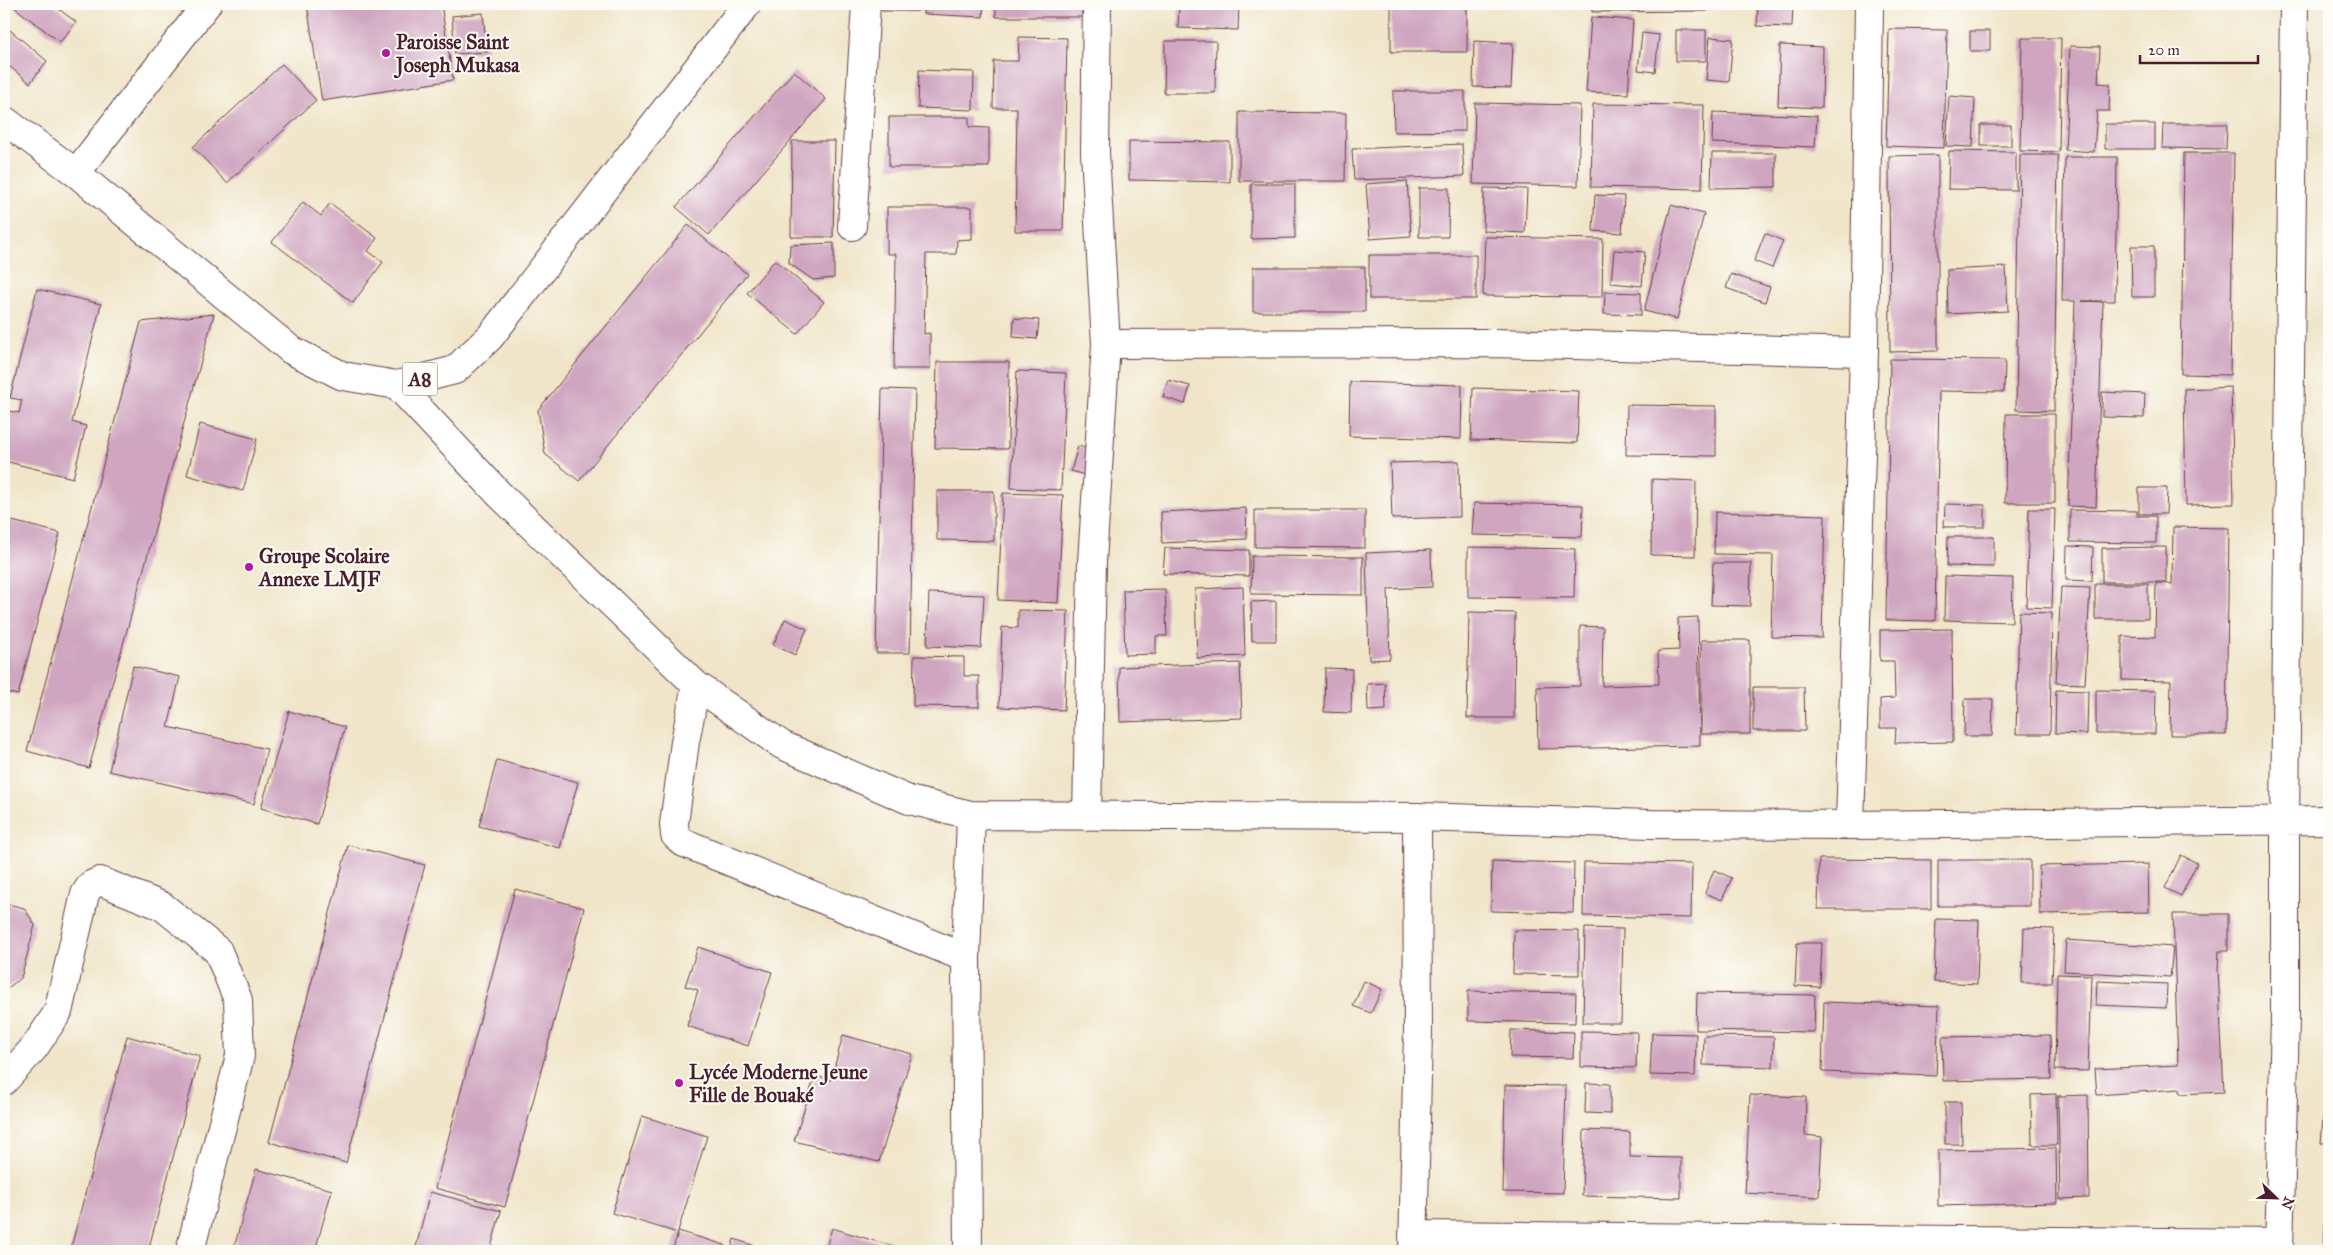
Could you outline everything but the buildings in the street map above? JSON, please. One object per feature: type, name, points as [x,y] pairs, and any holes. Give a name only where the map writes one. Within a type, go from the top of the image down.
[{"type":"street","points":[[76,174],[207,4]]},
{"type":"street","name":"A8","points":[[4,120],[76,174],[291,350],[344,376],[397,385],[455,370],[490,338],[747,4]]},
{"type":"street","points":[[852,226],[866,4]]},
{"type":"street","points":[[1087,816],[1092,562],[1106,344],[1096,152],[1097,4]]},
{"type":"street","points":[[1850,825],[1864,352],[1868,4]]},
{"type":"street","points":[[1417,817],[1418,1032],[1413,1243],[1846,1244],[2079,1242],[2279,1247],[2285,1018],[2284,821],[2294,4]]},
{"type":"street","points":[[1106,344],[1492,343],[1864,352]]},
{"type":"street","points":[[397,385],[499,494],[696,685],[782,746],[909,800],[971,816],[1417,817],[1652,824],[1850,825],[2329,820]]},
{"type":"street","points":[[696,685],[685,742],[674,824],[675,835],[682,842],[966,958]]},
{"type":"street","points":[[968,1251],[966,958],[971,816]]},
{"type":"street","points":[[4,1081],[34,1048],[58,1012],[85,894],[91,885],[100,881],[162,906],[218,951],[238,1000],[240,1056],[190,1251]]},
{"type":"place","name":"Paroisse Saint Joseph Mukasa","points":[[386,53]]},
{"type":"place","name":"Groupe Scolaire Annexe LMJF","points":[[249,567]]},
{"type":"place","name":"Lycée Moderne Jeune Fille de Bouaké","points":[[679,1083]]}]
